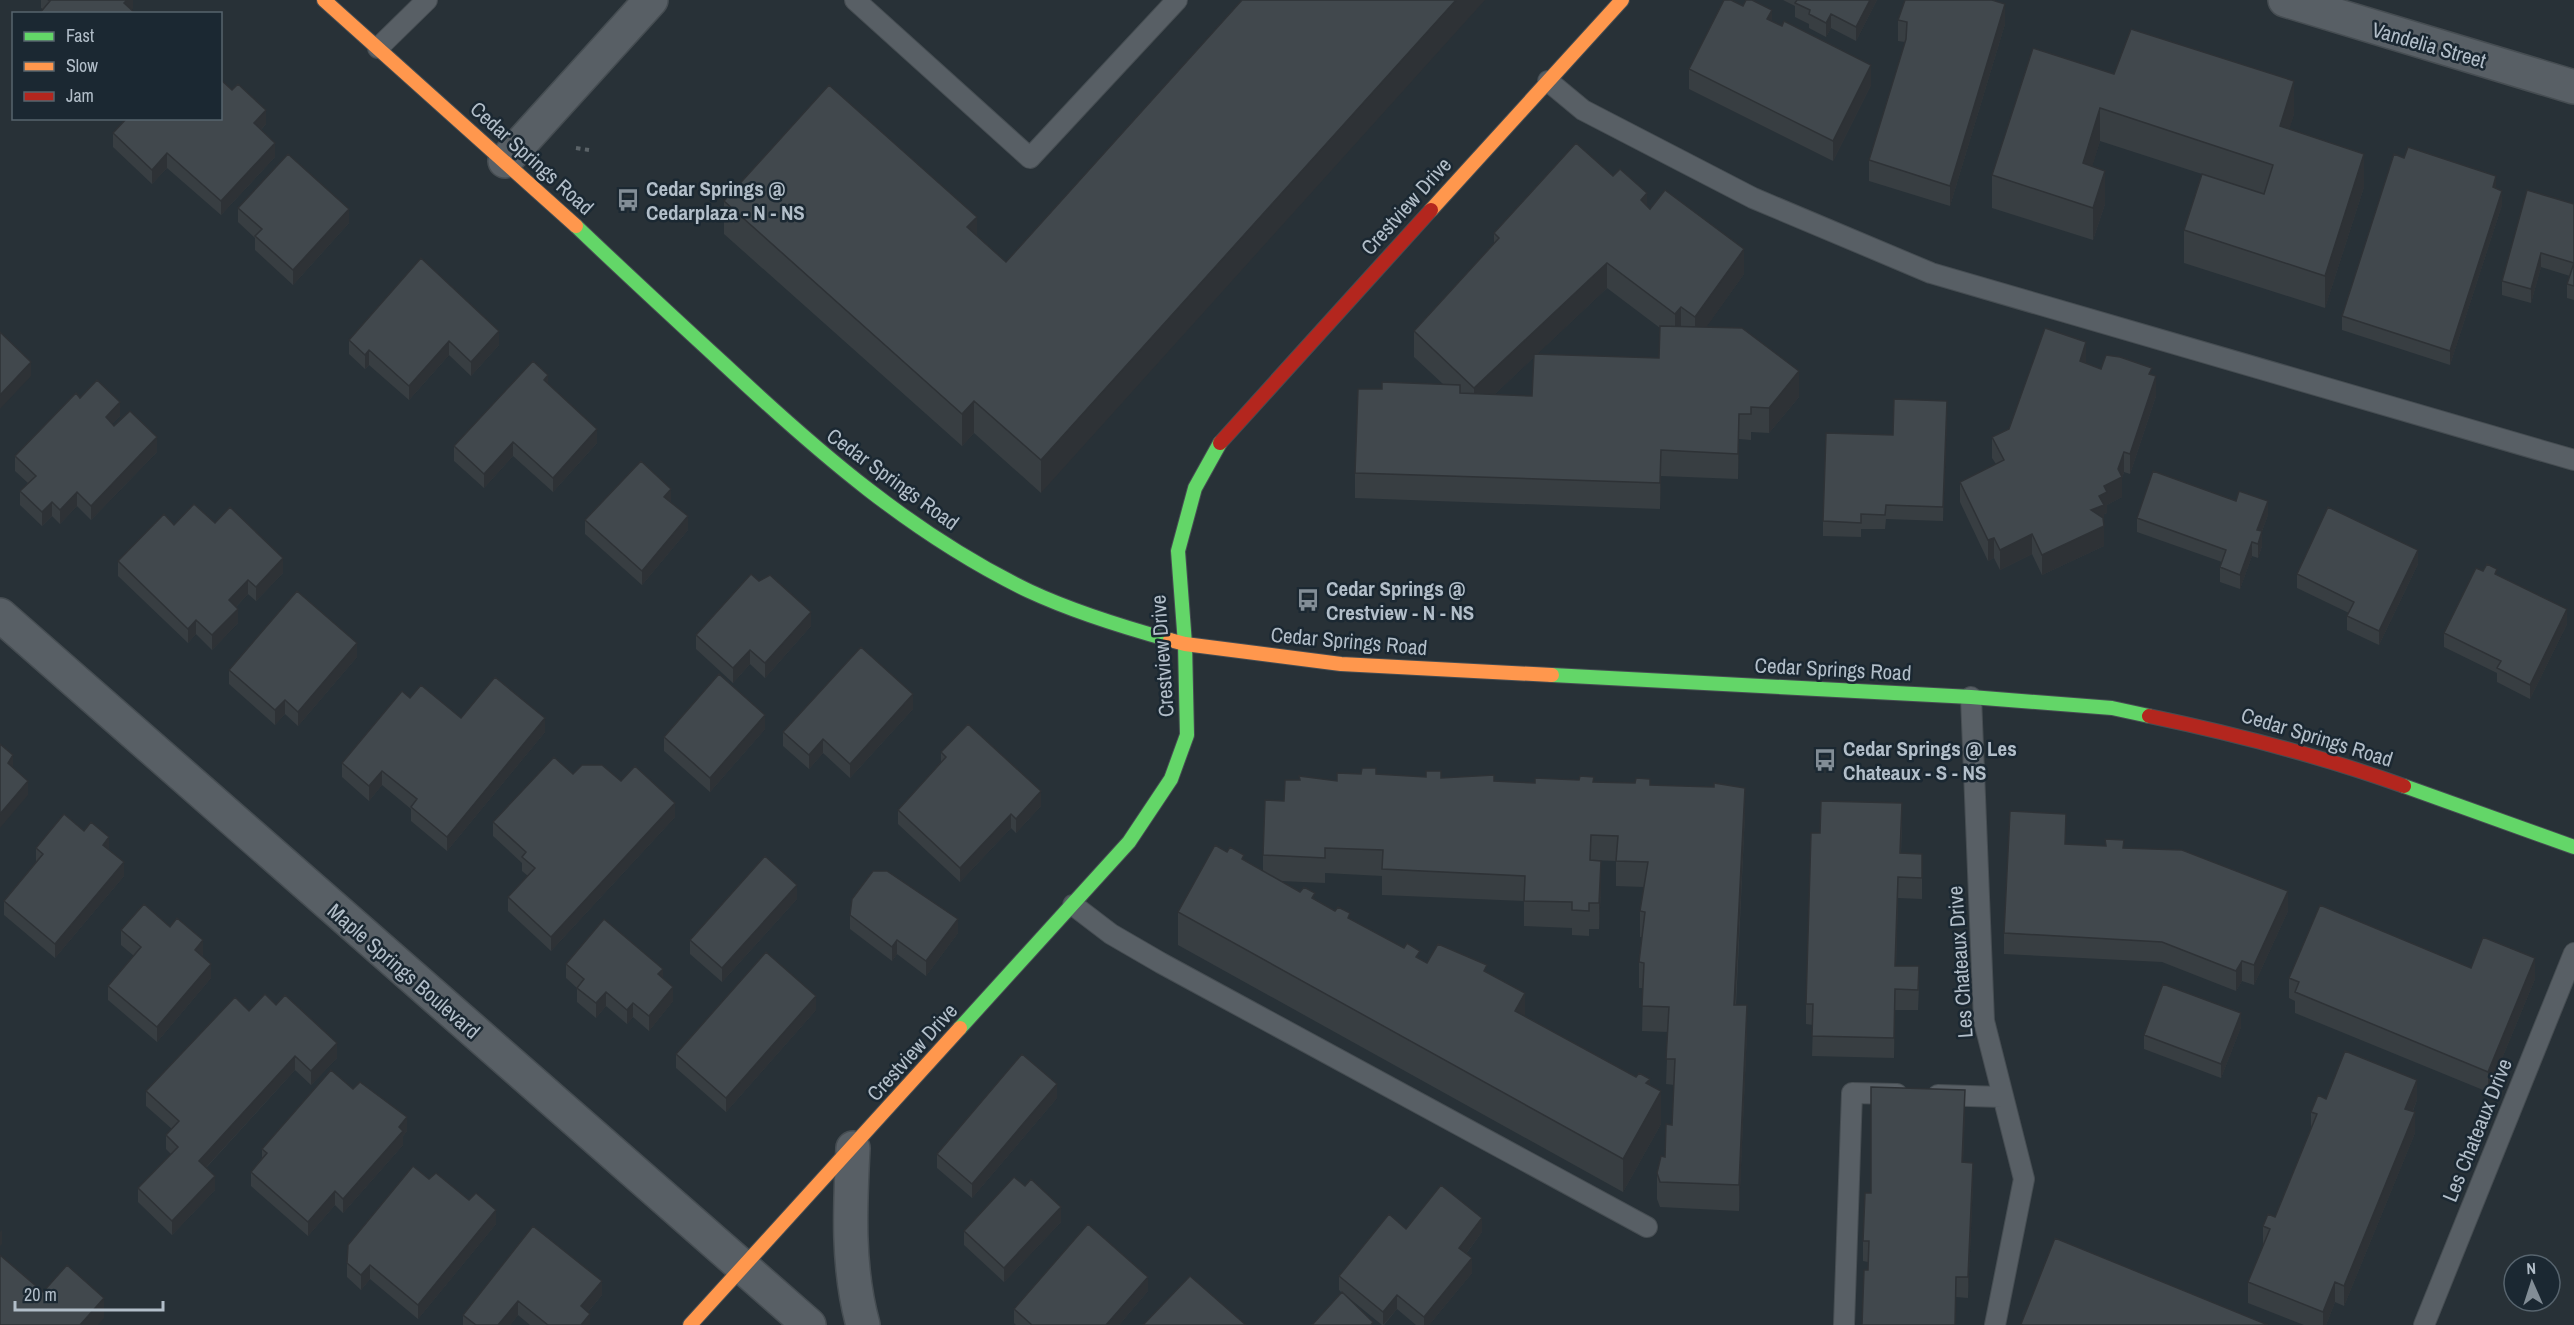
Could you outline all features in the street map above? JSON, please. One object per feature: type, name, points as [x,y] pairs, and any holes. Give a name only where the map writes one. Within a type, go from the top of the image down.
[{"type":"main road","name":"Cedar Springs Road","points":[[324,0],[505,160],[810,444],[887,505],[956,551],[1030,591],[1119,626],[1185,644],[1341,664],[1971,697],[2112,708],[2223,731],[2360,770],[2574,848]]},
{"type":"main road","name":"Crestview Drive","points":[[690,1325],[1129,842],[1171,779],[1187,735],[1185,644],[1178,551],[1195,488],[1219,444],[1622,0]]},
{"type":"street","points":[[505,160],[651,0]]},
{"type":"street","name":"Vandelia Street","points":[[2285,0],[2574,87]]},
{"type":"street","name":"Maple Springs Boulevard","points":[[0,615],[809,1325]]},
{"type":"street","points":[[853,1148],[850,1220],[855,1295],[863,1325]]},
{"type":"lane","points":[[378,48],[427,0]]},
{"type":"lane","points":[[855,0],[1030,158],[1177,0]]},
{"type":"lane","points":[[1548,81],[1582,110],[1754,198],[1931,273],[2574,460]]},
{"type":"lane","name":"Les Chateaux Drive","points":[[1971,697],[1984,1021],[2024,1179],[1995,1325]]},
{"type":"lane","points":[[1073,905],[1111,934],[1161,963],[1647,1227]]},
{"type":"lane","name":"Les Chateaux Drive","points":[[2424,1325],[2574,953]]},
{"type":"lane","points":[[1844,1325],[1852,1093],[2002,1097]]},
{"type":"building","points":[[48,0],[127,0],[124,3],[134,12],[41,12],[50,1]]},
{"type":"building","points":[[1242,0],[1456,0],[1041,460],[974,401],[962,414],[724,201],[829,85],[977,217],[967,227],[1006,262]]},
{"type":"building","points":[[1724,0],[1731,0],[1743,6],[1746,0],[1752,0],[1772,10],[1767,19],[1782,26],[1784,21],[1871,65],[1833,141],[1689,69]]},
{"type":"building","points":[[1797,0],[1870,0],[1856,27],[1831,14],[1826,23],[1809,14],[1810,10],[1795,3]]},
{"type":"building","points":[[1905,0],[1992,0],[2005,4],[1950,186],[1869,160],[1906,39],[1907,22],[1898,20]]},
{"type":"building","points":[[2131,29],[2294,81],[2280,126],[2364,154],[2325,276],[2184,230],[2202,174],[2264,194],[2273,165],[2100,108],[2083,163],[2105,171],[2093,208],[1992,175],[2033,48],[2114,74]]},
{"type":"building","points":[[222,81],[232,90],[238,84],[266,110],[254,123],[275,143],[221,201],[167,153],[152,170],[113,133],[125,120],[222,120]]},
{"type":"building","points":[[1576,143],[1613,176],[1620,169],[1647,193],[1641,200],[1650,209],[1665,190],[1744,249],[1695,317],[1681,307],[1675,314],[1607,263],[1474,388],[1414,331],[1499,238],[1494,233]]},
{"type":"building","points":[[2408,147],[2496,176],[2493,187],[2502,191],[2450,351],[2342,316],[2394,154],[2404,158]]},
{"type":"building","points":[[288,154],[349,209],[293,270],[255,236],[262,229],[238,208]]},
{"type":"building","points":[[2527,190],[2574,204],[2574,263],[2541,253],[2531,289],[2502,281]]},
{"type":"building","points":[[421,258],[499,331],[471,362],[449,341],[409,386],[369,350],[365,355],[349,340]]},
{"type":"building","points":[[2574,263],[2574,286],[2567,284]]},
{"type":"building","points":[[1660,326],[1742,328],[1799,371],[1769,408],[1751,407],[1751,414],[1739,414],[1738,454],[1661,450],[1660,483],[1355,473],[1358,389],[1382,389],[1382,382],[1460,385],[1460,393],[1532,396],[1534,354],[1659,358]]},
{"type":"building","points":[[2045,328],[2086,342],[2080,361],[2101,369],[2106,355],[2120,357],[2152,368],[2149,374],[2156,376],[2130,454],[2124,452],[2118,469],[2122,477],[2104,486],[2107,492],[2099,496],[2104,505],[2091,510],[2103,518],[2104,526],[2042,555],[2032,534],[2000,550],[1994,538],[1988,540],[1960,482],[2004,460],[1992,437],[2009,429]]},
{"type":"building","points":[[0,332],[31,362],[0,395]]},
{"type":"building","points":[[533,361],[548,375],[544,380],[597,429],[553,478],[513,442],[484,474],[454,446]]},
{"type":"building","points":[[97,380],[120,402],[106,417],[114,426],[130,411],[157,437],[91,506],[77,492],[60,510],[52,502],[42,512],[20,491],[36,476],[15,456],[76,393],[80,398]]},
{"type":"building","points":[[1894,399],[1947,401],[1943,507],[1886,505],[1885,515],[1861,514],[1861,523],[1823,521],[1826,433],[1893,435]]},
{"type":"building","points":[[641,461],[671,489],[664,497],[688,516],[642,571],[585,520]]},
{"type":"building","points":[[2153,471],[2236,501],[2239,491],[2268,501],[2257,530],[2262,531],[2258,544],[2252,542],[2240,575],[2220,567],[2226,550],[2137,518]]},
{"type":"building","points":[[194,504],[215,523],[230,507],[283,558],[256,587],[248,580],[229,600],[238,609],[212,635],[196,620],[188,629],[118,561],[164,514],[174,525]]},
{"type":"building","points":[[2328,507],[2418,550],[2379,631],[2347,616],[2354,602],[2297,574]]},
{"type":"building","points":[[2487,564],[2497,569],[2495,574],[2567,609],[2530,685],[2497,668],[2501,661],[2444,633],[2476,568],[2483,571]]},
{"type":"building","points":[[751,574],[759,581],[770,575],[811,612],[765,663],[750,650],[733,668],[696,635]]},
{"type":"building","points":[[297,591],[357,643],[298,712],[285,700],[275,710],[229,670]]},
{"type":"building","points":[[861,647],[913,694],[850,764],[823,739],[809,755],[783,732]]},
{"type":"building","points":[[719,674],[765,715],[710,778],[664,737]]},
{"type":"building","points":[[495,677],[545,718],[447,837],[411,807],[417,799],[382,771],[369,786],[342,763],[402,691],[410,698],[421,685],[461,718]]},
{"type":"building","points":[[968,724],[1041,791],[1016,819],[1011,814],[960,868],[898,810],[946,757],[941,752]]},
{"type":"building","points":[[0,744],[13,755],[8,763],[28,781],[0,814]]},
{"type":"building","points":[[554,757],[573,774],[582,765],[602,765],[621,781],[635,766],[675,803],[551,937],[508,897],[535,868],[522,857],[526,852],[493,822]]},
{"type":"building","points":[[1362,768],[1376,768],[1376,774],[1426,777],[1426,771],[1441,771],[1441,778],[1494,775],[1494,781],[1535,783],[1535,778],[1579,780],[1580,776],[1594,777],[1593,782],[1635,783],[1636,778],[1650,779],[1650,785],[1714,787],[1714,783],[1745,788],[1734,1005],[1747,1005],[1739,1185],[1660,1182],[1657,1173],[1661,1156],[1665,1157],[1666,1124],[1672,1125],[1675,1059],[1666,1059],[1669,1007],[1642,1006],[1644,963],[1639,962],[1645,912],[1640,911],[1648,862],[1616,861],[1618,836],[1591,835],[1590,860],[1601,861],[1599,903],[1589,903],[1589,911],[1572,910],[1572,902],[1524,901],[1525,876],[1382,869],[1383,850],[1325,848],[1325,858],[1263,855],[1265,800],[1284,801],[1285,780],[1300,780],[1299,776],[1337,781],[1337,773],[1361,774]]},
{"type":"building","points":[[1821,801],[1902,803],[1900,853],[1922,854],[1922,878],[1898,877],[1895,966],[1919,966],[1918,990],[1895,989],[1894,1038],[1812,1036],[1813,1004],[1806,1004],[1811,833],[1820,833]]},
{"type":"building","points":[[2010,811],[2066,814],[2065,844],[2106,846],[2105,839],[2124,840],[2123,848],[2182,850],[2288,891],[2254,965],[2242,961],[2236,971],[2162,942],[2004,933]]},
{"type":"building","points":[[64,814],[84,831],[91,822],[109,837],[103,845],[124,862],[55,944],[4,901],[43,854],[36,848]]},
{"type":"building","points":[[1215,845],[1227,852],[1230,847],[1244,855],[1242,859],[1300,892],[1304,887],[1315,893],[1312,898],[1335,911],[1338,907],[1350,913],[1348,918],[1404,948],[1407,943],[1420,951],[1416,957],[1427,963],[1438,944],[1487,965],[1484,971],[1525,993],[1515,1011],[1636,1077],[1639,1073],[1650,1079],[1646,1083],[1661,1091],[1623,1159],[1178,912]]},
{"type":"building","points":[[765,856],[797,885],[722,968],[690,940]]},
{"type":"building","points":[[873,871],[887,871],[958,919],[926,961],[897,940],[892,947],[850,915],[852,899]]},
{"type":"building","points":[[144,904],[170,927],[177,918],[203,940],[195,950],[211,964],[157,1027],[108,986],[141,947],[121,930]]},
{"type":"building","points":[[2320,905],[2471,968],[2483,937],[2535,958],[2488,1072],[2295,992],[2299,982],[2289,978]]},
{"type":"building","points":[[604,919],[663,969],[658,974],[673,987],[649,1016],[633,1003],[627,1010],[606,992],[596,1003],[577,988],[584,979],[566,964]]},
{"type":"building","points":[[766,952],[816,996],[726,1098],[676,1054]]},
{"type":"building","points":[[2163,984],[2241,1013],[2221,1064],[2144,1035]]},
{"type":"building","points":[[265,994],[276,1005],[285,995],[337,1043],[311,1071],[295,1056],[199,1161],[215,1176],[172,1221],[138,1188],[178,1147],[166,1135],[179,1121],[146,1091],[235,997],[249,1011]]},
{"type":"building","points":[[2345,1051],[2417,1080],[2405,1109],[2415,1112],[2344,1286],[2335,1282],[2323,1312],[2248,1282],[2270,1229],[2263,1226],[2268,1214],[2275,1217],[2317,1114],[2311,1112],[2318,1095],[2326,1099]]},
{"type":"building","points":[[1022,1054],[1057,1084],[972,1184],[937,1154]]},
{"type":"building","points":[[331,1070],[353,1089],[360,1082],[407,1117],[399,1127],[403,1131],[343,1199],[335,1191],[308,1222],[251,1172],[267,1153],[262,1149]]},
{"type":"building","points":[[1871,1087],[1965,1090],[1962,1162],[1973,1163],[1968,1277],[1956,1277],[1955,1325],[1862,1325],[1864,1270],[1868,1270],[1869,1241],[1863,1241],[1865,1193],[1871,1193]]},
{"type":"building","points":[[413,1166],[429,1179],[436,1173],[469,1200],[476,1193],[496,1210],[418,1305],[370,1265],[361,1275],[347,1263],[348,1245]]},
{"type":"building","points":[[1014,1177],[1025,1186],[1031,1179],[1061,1207],[1004,1268],[964,1231]]},
{"type":"building","points":[[1441,1185],[1482,1218],[1459,1248],[1472,1258],[1424,1317],[1397,1295],[1383,1312],[1339,1276],[1389,1214],[1406,1229]]},
{"type":"building","points":[[1088,1224],[1148,1277],[1106,1325],[1032,1325],[1014,1309]]},
{"type":"building","points":[[533,1226],[602,1281],[581,1306],[590,1314],[581,1325],[548,1325],[518,1301],[498,1325],[476,1325],[463,1315]]},
{"type":"building","points":[[2055,1238],[2268,1325],[2023,1325],[2021,1324]]},
{"type":"building","points":[[0,1255],[43,1292],[67,1265],[104,1298],[80,1325],[0,1325]]},
{"type":"building","points":[[1190,1276],[1246,1325],[1143,1325]]},
{"type":"building","points":[[1342,1292],[1373,1322],[1371,1325],[1312,1325]]},
{"type":"traffic: fast","points":[[576,226],[795,429],[868,490],[906,518],[986,569],[1029,591],[1063,606],[1170,640]]},
{"type":"traffic: fast","points":[[960,1028],[1129,842],[1171,779],[1187,735],[1185,644],[1178,551],[1195,488],[1220,443]]},
{"type":"traffic: fast","points":[[1552,675],[1971,697],[2112,708],[2149,716]]},
{"type":"traffic: fast","points":[[2404,786],[2574,847]]},
{"type":"traffic: slow","points":[[324,0],[576,226]]},
{"type":"traffic: slow","points":[[1431,210],[1622,0]]},
{"type":"traffic: slow","points":[[1170,640],[1185,644],[1341,664],[1552,675]]},
{"type":"traffic: slow","points":[[690,1325],[960,1028]]},
{"type":"traffic: jam","points":[[1220,443],[1431,210]]},
{"type":"traffic: jam","points":[[2149,716],[2278,746],[2404,786]]},
{"type":"place","name":"Cedar Springs @ Cedarplaza - N - NS","points":[[628,200]]},
{"type":"place","name":"Cedar Springs @ Crestview - N - NS","points":[[1308,600]]},
{"type":"place","name":"Cedar Springs @ Les Chateaux - S - NS","points":[[1825,760]]}]
